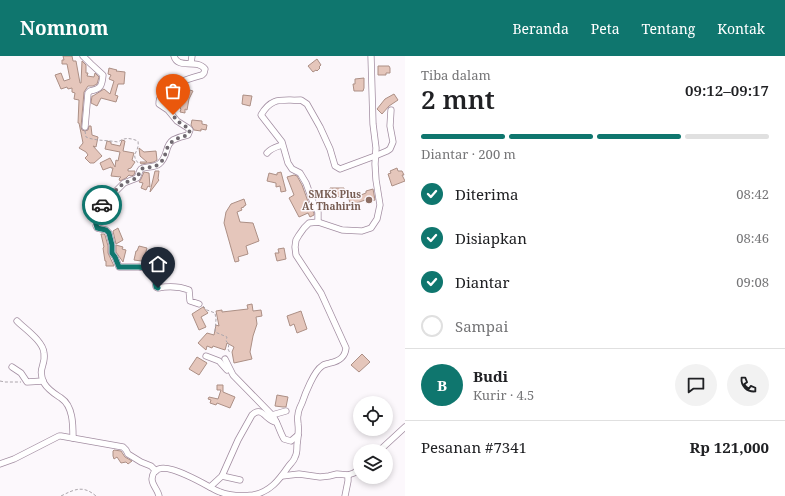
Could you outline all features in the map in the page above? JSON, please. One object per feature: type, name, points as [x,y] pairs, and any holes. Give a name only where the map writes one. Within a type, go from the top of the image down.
[{"type":"street","points":[[83,56],[103,75],[101,85],[97,89],[88,93],[85,127]]},
{"type":"street","points":[[168,56],[174,58],[178,62],[184,64],[197,64],[203,66],[205,69],[204,73],[180,82],[165,91],[159,99],[159,104],[168,110],[177,121],[189,128],[189,134],[174,140],[169,144],[165,157],[158,164],[141,170],[137,178],[124,183],[114,192],[106,196],[96,227],[106,230],[109,233],[112,253],[119,267],[139,267],[151,269],[153,270],[156,287],[174,286],[189,290],[190,301],[199,304]]},
{"type":"street","points":[[191,63],[192,56]]},
{"type":"street","points":[[159,496],[152,481],[156,471],[160,469],[164,468],[172,470],[220,492],[244,496],[254,495],[276,483],[295,457],[298,436],[299,409],[317,371],[322,366],[339,360],[345,353],[346,348],[321,293],[296,255],[294,247],[299,235],[309,223],[318,222],[342,230],[362,232],[371,228],[375,224],[380,205],[375,164],[376,142],[373,124],[371,56]]},
{"type":"street","points":[[318,222],[318,212],[306,182],[300,173],[292,169],[288,163],[282,142],[261,115],[265,108],[270,103],[278,100],[301,100],[307,104],[330,149],[335,166],[342,169],[389,150],[393,142],[390,126],[391,110]]},
{"type":"street","points":[[267,153],[269,150],[282,145]]},
{"type":"street","points":[[17,321],[36,338],[42,346],[44,352],[40,373],[46,386],[63,399],[70,410],[73,425],[73,438]]},
{"type":"street","points":[[206,356],[221,362],[223,366],[272,414],[284,439],[291,441],[298,436]]},
{"type":"street","points":[[225,359],[233,375]]},
{"type":"street","points":[[12,367],[22,373],[27,382],[44,382]]},
{"type":"street","points":[[272,414],[286,411]]},
{"type":"street","points":[[210,487],[222,476],[238,440],[254,412],[260,412],[272,421],[276,422]]},
{"type":"street","points":[[386,444],[405,427]]},
{"type":"street","points":[[397,434],[405,436]]},
{"type":"street","points":[[0,464],[14,459],[59,436],[123,447],[128,454],[151,466],[156,471]]},
{"type":"street","points":[[282,476],[299,474],[320,477],[353,473]]},
{"type":"street","points":[[345,496],[348,475]]},
{"type":"street","points":[[222,476],[240,480]]},
{"type":"path","points":[[85,127],[86,136],[88,138],[118,142],[123,138],[128,138],[138,142],[139,146],[134,157],[140,165],[141,170]]},
{"type":"path","points":[[199,304],[207,310],[215,312],[215,332],[227,336],[226,341],[229,344],[228,349],[230,353]]},
{"type":"path","points":[[0,381],[27,382]]},
{"type":"path","points":[[61,496],[73,490],[80,489],[88,491],[96,496]]},
{"type":"building","points":[[63,56],[72,56],[73,61],[76,61],[80,83],[82,61],[86,65],[86,73],[88,73],[87,76],[94,77],[95,73],[99,77],[97,84],[88,86],[84,92],[81,127],[82,130],[85,131],[88,130],[89,126],[91,126],[92,135],[98,137],[96,147],[93,146],[102,156],[94,163],[90,163],[85,158],[88,155],[79,148],[83,143],[78,123],[79,100],[74,99],[75,93],[72,92],[72,88],[68,89],[67,87],[61,89],[55,75],[61,73],[64,81],[70,79],[67,64],[62,64],[62,60],[64,60]]},
{"type":"building","points":[[317,59],[321,65],[317,71],[316,70],[313,72],[308,66]]},
{"type":"building","points":[[378,66],[389,66],[390,73],[386,73],[386,75],[378,75]]},
{"type":"building","points":[[109,68],[117,70],[116,71],[125,72],[124,84],[118,84],[115,95],[118,96],[116,102],[101,98],[97,106],[91,103],[92,96],[104,89],[110,94],[114,81],[109,79],[111,75],[108,74]]},
{"type":"building","points":[[364,78],[363,91],[354,91],[353,84],[355,84],[355,79]]},
{"type":"building","points":[[190,90],[193,91],[189,99],[187,110],[185,109],[185,113],[180,112],[181,99],[185,99]]},
{"type":"building","points":[[394,94],[398,100],[389,106],[382,114],[377,109],[385,99]]},
{"type":"building","points":[[243,95],[252,96],[250,106],[242,104]]},
{"type":"building","points":[[192,120],[202,121],[202,124],[207,125],[206,130],[194,130],[191,125]]},
{"type":"building","points":[[122,140],[125,141],[123,151],[134,153],[132,160],[135,162],[131,168],[128,169],[128,171],[135,171],[134,175],[129,175],[120,181],[119,179],[121,177],[111,176],[113,168],[111,167],[103,170],[100,163],[110,158],[115,167],[116,160],[118,161],[120,152],[105,149],[107,141],[111,142],[111,144],[120,146]]},
{"type":"building","points":[[139,148],[144,152],[156,151],[157,160],[154,162],[141,164],[140,162],[147,162],[140,156]]},
{"type":"building","points":[[397,168],[398,171],[402,171],[405,181],[392,186],[388,174],[391,173],[390,171]]},
{"type":"building","points":[[155,171],[159,171],[159,180],[150,192]]},
{"type":"building","points":[[144,172],[149,173],[150,187],[148,186],[146,190],[141,188],[143,183],[139,182]]},
{"type":"building","points":[[281,172],[286,191],[281,192],[280,186],[276,187],[276,183],[267,181],[269,173],[277,175],[277,173]]},
{"type":"building","points":[[294,175],[297,176],[302,185],[310,207],[314,213],[314,215],[310,217],[308,213],[299,217],[289,198],[294,195],[287,177]]},
{"type":"building","points":[[330,188],[344,188],[344,197],[329,196]]},
{"type":"building","points":[[373,189],[375,200],[369,202],[368,199],[351,205],[348,197],[353,196],[353,198]]},
{"type":"building","points":[[244,199],[246,205],[241,208],[242,210],[237,212],[240,222],[253,223],[259,241],[246,246],[248,254],[238,257],[239,261],[235,262],[224,223],[226,212],[231,204]]},
{"type":"building","points":[[118,228],[123,240],[116,244],[113,231]]},
{"type":"building","points":[[101,234],[105,235],[108,253],[114,266],[106,266]]},
{"type":"building","points":[[116,245],[123,247],[122,249],[126,250],[123,262],[116,252]]},
{"type":"building","points":[[139,246],[147,248],[145,255],[150,257],[149,262],[134,260]]},
{"type":"building","points":[[284,248],[286,259],[277,261],[275,253],[279,253],[278,249]]},
{"type":"building","points":[[252,304],[253,311],[261,310],[262,316],[256,317],[257,324],[250,352],[252,359],[234,363],[232,352],[234,347],[227,343],[225,350],[213,346],[212,348],[207,346],[206,350],[198,343],[207,333],[214,335],[216,325],[219,326],[216,311],[222,310],[222,312],[248,309],[247,305]]},
{"type":"building","points":[[203,307],[208,313],[201,317],[206,327],[199,330],[192,314]]},
{"type":"building","points":[[301,311],[307,329],[297,333],[294,324],[290,326],[287,316]]},
{"type":"building","points":[[362,354],[370,362],[359,372],[351,365]]},
{"type":"building","points":[[197,357],[207,363],[199,375],[189,369]]},
{"type":"building","points":[[217,385],[223,385],[223,392],[235,397],[230,408],[217,403],[216,405],[210,403],[211,400],[208,399],[209,397],[218,399],[221,390],[217,390]]},
{"type":"building","points":[[277,395],[288,397],[286,407],[275,406]]},
{"type":"building","points":[[114,450],[121,451],[125,457],[132,461],[128,464],[126,462],[121,463],[117,457],[114,459]]},
{"type":"way so far","points":[[102,205],[106,196],[120,188],[124,183],[137,178],[141,169],[153,167],[162,161],[165,157],[169,144],[174,140],[189,134],[189,128],[177,121],[173,115]]},
{"type":"place","name":"SMKS Plus At Thahirin","points":[[369,200]]},
{"type":"route","points":[[102,205],[96,227],[108,231],[112,245],[112,253],[118,266],[121,268],[139,267],[153,270],[156,287],[158,288]]}]
